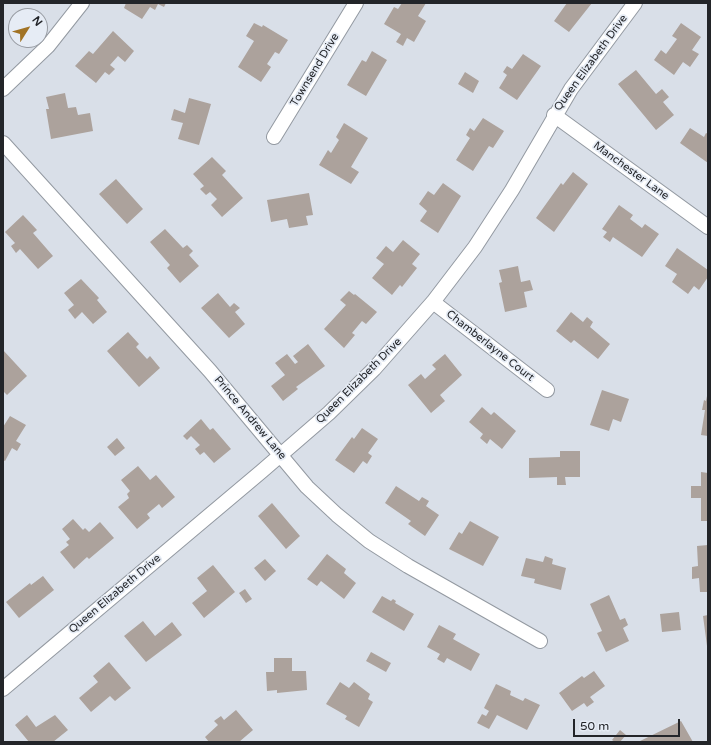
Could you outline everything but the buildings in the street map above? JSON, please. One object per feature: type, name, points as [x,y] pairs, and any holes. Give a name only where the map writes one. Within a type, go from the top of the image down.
[{"type":"street","points":[[3,89],[48,46],[82,3]]},
{"type":"street","name":"Townsend Drive","points":[[274,137],[356,3]]},
{"type":"street","name":"Queen Elizabeth Drive","points":[[3,689],[280,455],[328,413],[374,369],[433,302],[475,247],[508,196],[554,115],[571,89],[635,3]]},
{"type":"street","name":"Manchester Lane","points":[[554,115],[708,227]]},
{"type":"street","name":"Prince Andrew Lane","points":[[3,143],[205,366],[312,491],[337,515],[369,541],[408,566],[540,641]]},
{"type":"street","name":"Chamberlayne Court","points":[[433,302],[547,390]]}]
